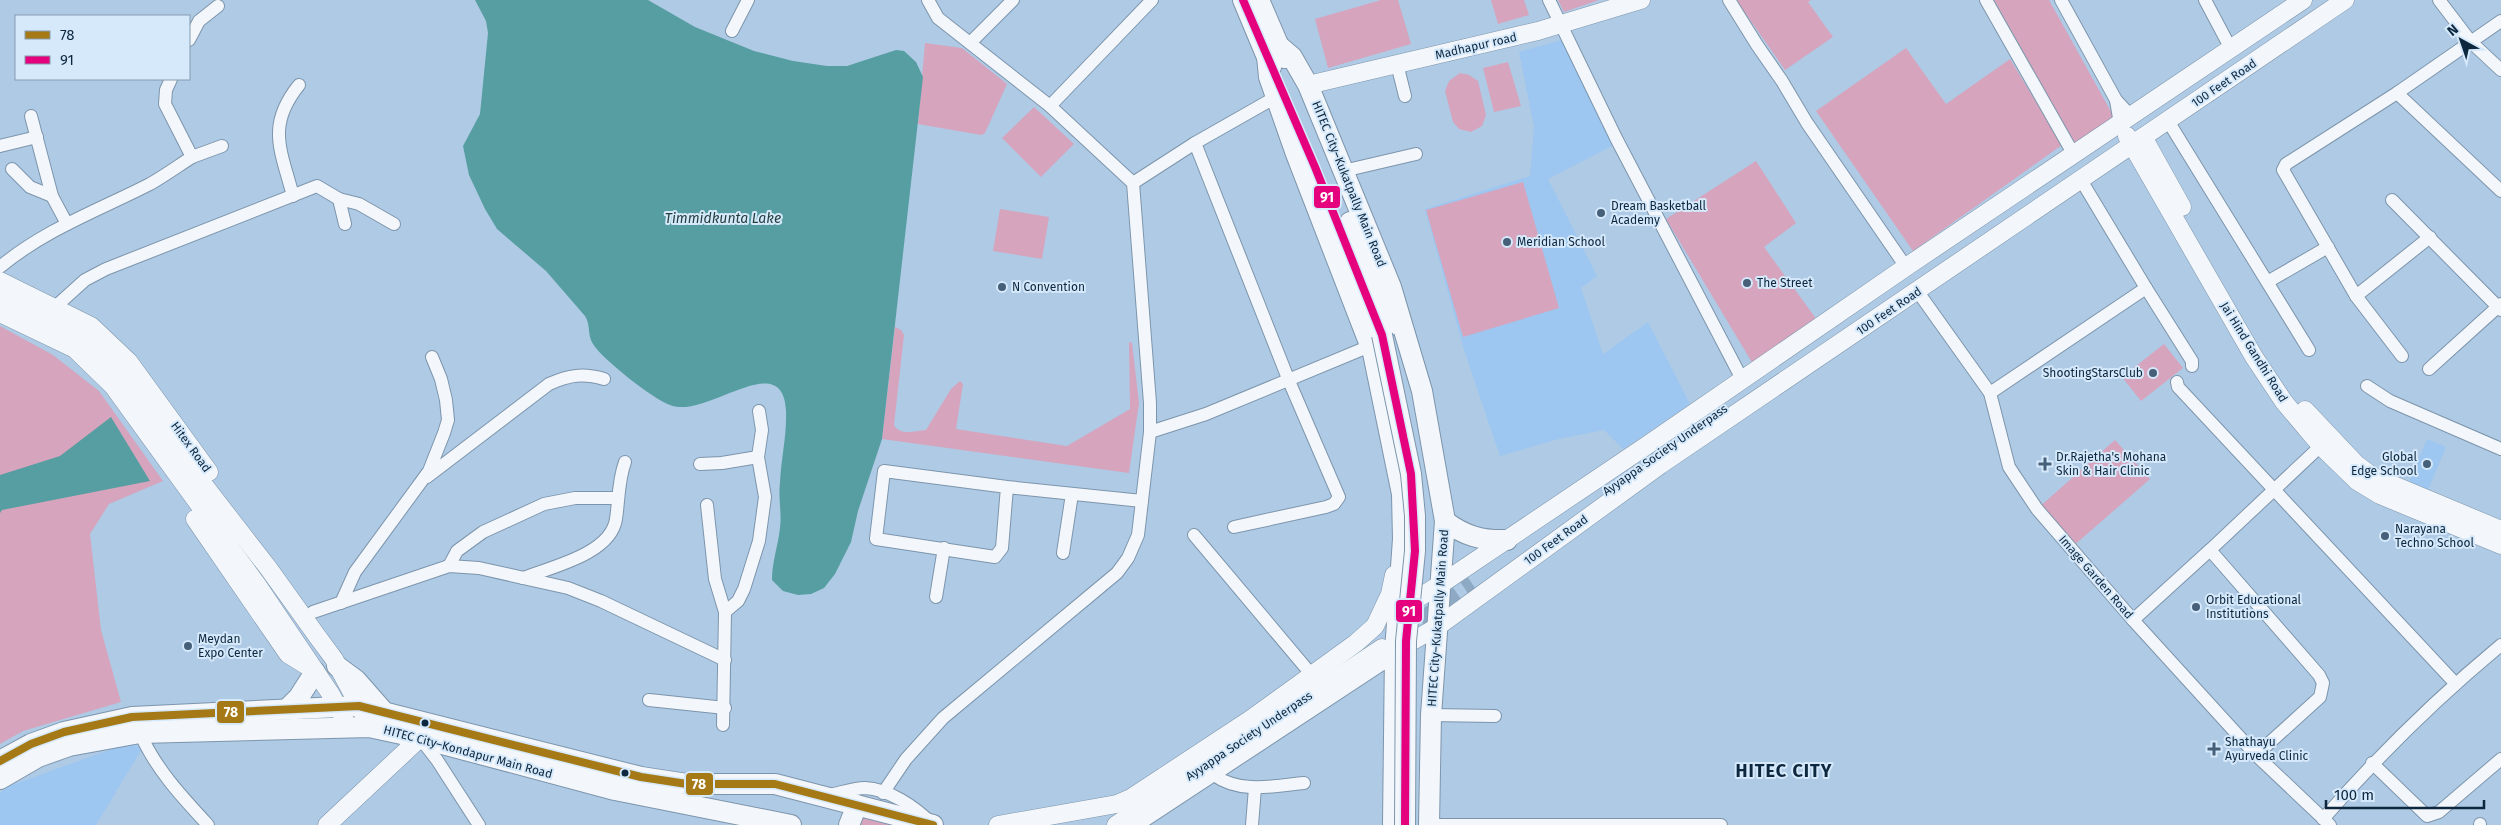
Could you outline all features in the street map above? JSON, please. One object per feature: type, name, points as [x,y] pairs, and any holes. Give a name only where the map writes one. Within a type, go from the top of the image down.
[{"type":"main road","name":"HITEC City–Kukatpally Main Road","points":[[1243,0],[1273,51],[1292,57],[1308,85],[1392,287],[1419,382],[1445,522],[1431,715],[1430,825]]},
{"type":"main road","name":"HITEC City–Kukatpally Main Road","points":[[1258,0],[1273,51],[1267,68],[1276,97],[1370,346],[1402,494],[1403,539],[1397,610],[1387,654],[1395,824]]},
{"type":"main road","name":"Madhapur road","points":[[1308,85],[1562,24],[1641,0]]},
{"type":"main road","name":"100 Feet Road","points":[[1387,654],[1438,627],[1660,465],[1918,292],[2345,0]]},
{"type":"main road","name":"100 Feet Road","points":[[1397,610],[1440,584],[1743,381],[1906,267],[2231,49],[2295,2]]},
{"type":"main road","points":[[1273,51],[1395,339],[1425,492],[1426,543],[1417,647],[1417,825]]},
{"type":"main road","name":"Jai Hind Gandhi Road","points":[[2126,120],[2281,379],[2325,442],[2357,481],[2380,495],[2501,545]]},
{"type":"main road","points":[[2003,202],[2018,224]]},
{"type":"main road","points":[[1343,220],[1382,335],[1411,474],[1415,551],[1406,641],[1395,824]]},
{"type":"main road","name":"Hitex Road","points":[[0,281],[91,326],[129,362],[274,563],[330,634],[336,648],[335,662]]},
{"type":"main road","name":"Hitex Road","points":[[0,298],[80,337],[118,374],[269,569],[335,662],[369,727]]},
{"type":"main road","name":"Ayyappa Society Underpass","points":[[1473,585],[1769,377],[1850,307]]},
{"type":"main road","points":[[0,313],[74,349],[113,386],[258,586],[314,670],[348,728]]},
{"type":"main road","points":[[0,320],[69,356],[108,390],[288,654],[314,670]]},
{"type":"main road","name":"Jai Hind Gandhi Road","points":[[2325,442],[2380,481],[2501,530]]},
{"type":"main road","points":[[1445,522],[1458,532],[1472,537],[1493,541],[1506,540]]},
{"type":"main road","name":"HITEC City–Kukatpally Main Road","points":[[998,825],[1117,804],[1131,798],[1251,719],[1356,643],[1375,626],[1390,594],[1399,547],[1403,539]]},
{"type":"main road","name":"Ayyappa Society Underpass","points":[[1116,825],[1387,654]]},
{"type":"main road","points":[[335,662],[356,680],[385,713]]},
{"type":"main road","points":[[287,709],[299,697],[314,670]]},
{"type":"main road","name":"HITEC City–Kondapur Main Road","points":[[0,779],[38,757],[69,746],[200,722],[287,709],[359,706],[641,777],[703,785],[775,784],[933,825]]},
{"type":"main road","name":"HITEC City–Kondapur Main Road","points":[[0,761],[31,744],[64,732],[132,717],[200,722],[348,728],[369,727],[420,738],[615,790],[790,825]]},
{"type":"main road","points":[[327,825],[420,738]]},
{"type":"main road","points":[[849,825],[857,805]]},
{"type":"street","points":[[732,32],[748,0]]},
{"type":"street","points":[[883,793],[906,758],[943,718],[1117,573],[1128,558],[1138,535],[1150,432],[1149,373],[1133,183],[1050,106],[938,18],[928,0]]},
{"type":"street","points":[[970,43],[1013,0]]},
{"type":"street","points":[[1050,106],[1152,0]]},
{"type":"street","points":[[1549,0],[1616,138],[1743,381]]},
{"type":"street","points":[[1729,0],[1807,123],[1906,267]]},
{"type":"street","points":[[1986,0],[2074,155]]},
{"type":"street","points":[[2061,0],[2126,120]]},
{"type":"street","points":[[2205,0],[2231,49]]},
{"type":"street","points":[[2439,0],[2471,42],[2501,70]]},
{"type":"street","points":[[190,38],[199,21],[218,6]]},
{"type":"street","points":[[2402,356],[2356,296],[2283,170],[2286,164],[2397,93],[2501,21]]},
{"type":"street","points":[[1397,64],[1406,96]]},
{"type":"street","points":[[171,80],[166,90],[165,104],[192,158]]},
{"type":"street","points":[[293,196],[278,135],[282,110],[299,85]]},
{"type":"street","points":[[2397,93],[2501,191]]},
{"type":"street","points":[[1133,183],[1194,143],[1276,97]]},
{"type":"street","points":[[31,116],[52,196],[67,224]]},
{"type":"street","points":[[2168,120],[2269,281],[2309,350]]},
{"type":"street","points":[[0,146],[37,137]]},
{"type":"street","points":[[1194,143],[1289,381],[1338,497],[1334,504],[1326,507],[1234,527]]},
{"type":"street","points":[[0,267],[20,251],[67,224],[151,183],[192,158],[222,146]]},
{"type":"street","points":[[1343,171],[1416,154]]},
{"type":"street","points":[[12,169],[30,187],[52,196]]},
{"type":"street","points":[[2082,180],[2192,361],[2192,366]]},
{"type":"street","points":[[54,308],[85,280],[106,269],[317,186],[339,199],[358,204],[394,224]]},
{"type":"street","points":[[339,199],[345,224]]},
{"type":"street","points":[[2392,200],[2500,307],[2429,369]]},
{"type":"street","points":[[2356,296],[2430,237]]},
{"type":"street","points":[[2269,281],[2328,247]]},
{"type":"street","points":[[1990,393],[2146,288]]},
{"type":"street","name":"Image Garden Road","points":[[1918,292],[1990,393],[2003,451],[2018,484],[2037,509],[2133,620],[2256,755],[2326,822]]},
{"type":"street","points":[[1150,432],[1206,414],[1370,346]]},
{"type":"street","points":[[341,603],[355,572],[423,480],[435,456],[448,420],[441,379],[432,357]]},
{"type":"street","points":[[423,480],[549,384],[564,377],[578,374],[604,379]]},
{"type":"street","points":[[2176,382],[2178,387],[2273,490],[2455,683]]},
{"type":"street","points":[[2367,386],[2390,401],[2501,449]]},
{"type":"street","points":[[724,612],[738,601],[744,589],[759,541],[765,497],[758,457],[762,430],[759,411]]},
{"type":"street","points":[[2133,620],[2325,442]]},
{"type":"street","points":[[700,464],[722,463],[758,457]]},
{"type":"street","points":[[522,578],[599,546],[612,534],[625,462]]},
{"type":"street","points":[[1007,487],[1002,548],[994,557],[876,539],[884,471],[1007,487],[1142,501]]},
{"type":"street","points":[[1063,553],[1072,494]]},
{"type":"street","points":[[449,566],[457,551],[483,532],[544,504],[575,498],[618,498]]},
{"type":"street","points":[[707,505],[715,579],[724,612],[724,725]]},
{"type":"street","points":[[1194,535],[1311,674]]},
{"type":"street","points":[[936,598],[944,548]]},
{"type":"street","points":[[2210,550],[2319,675],[2323,683],[2320,697],[2256,755]]},
{"type":"street","points":[[313,612],[449,566],[479,568],[568,588],[601,601],[725,660]]},
{"type":"street","points":[[2326,822],[2372,762],[2455,683],[2501,645]]},
{"type":"street","points":[[1138,825],[1214,775],[1387,654]]},
{"type":"street","points":[[649,700],[725,708]]},
{"type":"street","points":[[1431,715],[1494,716]]},
{"type":"street","points":[[140,733],[145,745],[167,777],[208,825]]},
{"type":"street","points":[[420,738],[438,760],[479,825]]},
{"type":"street","points":[[2372,762],[2427,816],[2439,812],[2501,760]]},
{"type":"street","points":[[1214,775],[1224,782],[1233,785],[1255,788],[1304,783]]},
{"type":"street","points":[[822,796],[864,788],[883,793],[915,808],[933,825]]},
{"type":"street","points":[[1252,825],[1255,788]]},
{"type":"street","points":[[1436,825],[1721,825]]},
{"type":"shaded area","points":[[1381,0],[1398,0],[1411,44],[1328,68],[1315,19]]},
{"type":"shaded area","points":[[1491,0],[1524,0],[1529,15],[1498,24]]},
{"type":"shaded area","points":[[1558,0],[1599,0],[1564,12]]},
{"type":"shaded area","points":[[1736,0],[1811,0],[1808,2],[1833,37],[1785,70]]},
{"type":"shaded area","points":[[1994,0],[2049,0],[2114,117],[2074,144]]},
{"type":"shaded area","name":"Meridian School","points":[[1565,39],[1614,145],[1548,179],[1597,276],[1581,288],[1603,354],[1648,322],[1690,404],[1623,449],[1604,430],[1559,439],[1500,456],[1464,350],[1425,209],[1530,176],[1534,127],[1519,52]]},
{"type":"shaded area","points":[[925,43],[962,48],[1007,84],[985,133],[981,135],[918,124]]},
{"type":"shaded area","points":[[1906,48],[1946,104],[2010,59],[2062,145],[1913,251],[1816,111]]},
{"type":"shaded area","points":[[1508,62],[1521,106],[1494,112],[1483,68]]},
{"type":"shaded area","points":[[1460,73],[1469,75],[1478,81],[1486,115],[1482,126],[1471,132],[1459,129],[1453,122],[1445,91],[1449,81]]},
{"type":"shaded area","points":[[1034,107],[1074,144],[1041,177],[1002,138]]},
{"type":"shaded area","name":"The Street","points":[[1756,161],[1796,223],[1764,247],[1817,320],[1753,364],[1666,219]]},
{"type":"shaded area","points":[[1523,182],[1559,308],[1463,337],[1426,210]]},
{"type":"shaded area","points":[[1000,209],[1049,217],[1042,259],[993,251]]},
{"type":"shaded area","points":[[0,326],[53,355],[99,391],[163,481],[109,504],[90,534],[101,630],[121,702],[23,731],[0,744]]},
{"type":"shaded area","points":[[895,327],[901,330],[904,335],[894,425],[900,431],[926,430],[951,389],[960,381],[963,384],[956,429],[1067,446],[1130,409],[1129,342],[1132,343],[1139,403],[1129,473],[882,439]]},
{"type":"shaded area","name":"ShootingStarsClub","points":[[2164,344],[2183,368],[2141,401],[2122,377]]},
{"type":"shaded area","name":"Global Edge School","points":[[2427,439],[2446,447],[2428,490],[2409,482]]},
{"type":"shaded area","points":[[2115,440],[2150,479],[2071,548],[2037,509]]},
{"type":"shaded area","points":[[126,744],[143,747],[96,825],[0,825],[0,793],[9,786]]},
{"type":"shaded area","points":[[860,812],[900,825],[860,825]]},
{"type":"water","name":"Timmidkunta Lake","points":[[475,0],[648,0],[695,27],[754,51],[793,61],[827,66],[847,66],[896,50],[904,51],[916,62],[923,77],[882,439],[858,511],[851,542],[835,574],[824,588],[811,594],[798,595],[783,591],[772,580],[780,528],[780,489],[786,429],[786,411],[782,392],[772,384],[757,384],[703,403],[685,407],[670,405],[652,395],[598,351],[591,341],[585,316],[546,271],[497,229],[485,209],[469,175],[463,146],[480,114],[488,33],[486,21]]},
{"type":"water","points":[[111,417],[150,481],[2,510],[0,513],[0,475],[60,456]]},
{"type":"tunnel","points":[[1399,636],[1473,585]]},
{"type":"transit line","name":"91","points":[[1243,0],[1315,167],[1382,335],[1411,474],[1415,551],[1406,641],[1405,825]]},
{"type":"transit line","name":"78","points":[[0,761],[31,744],[64,732],[132,717],[359,706],[641,777],[687,784],[775,784],[933,825]]},
{"type":"place","name":"Dream Basketball Academy","points":[[1601,213]]},
{"type":"place","name":"Meridian School","points":[[1507,242]]},
{"type":"place","name":"The Street","points":[[1747,283]]},
{"type":"place","name":"N Convention","points":[[1002,287]]},
{"type":"place","name":"ShootingStarsClub","points":[[2153,373]]},
{"type":"place","name":"Dr.Rajetha's Mohana Skin & Hair Clinic","points":[[2045,464]]},
{"type":"place","name":"Global Edge School","points":[[2427,464]]},
{"type":"place","name":"Narayana Techno School","points":[[2385,536]]},
{"type":"place","name":"Orbit Educational Institutions","points":[[2196,607]]},
{"type":"place","name":"Meydan Expo Center","points":[[188,646]]},
{"type":"place","name":"Shathayu Ayurveda Clinic","points":[[2214,749]]},
{"type":"district","name":"HITEC CITY","points":[[1784,771]]}]
